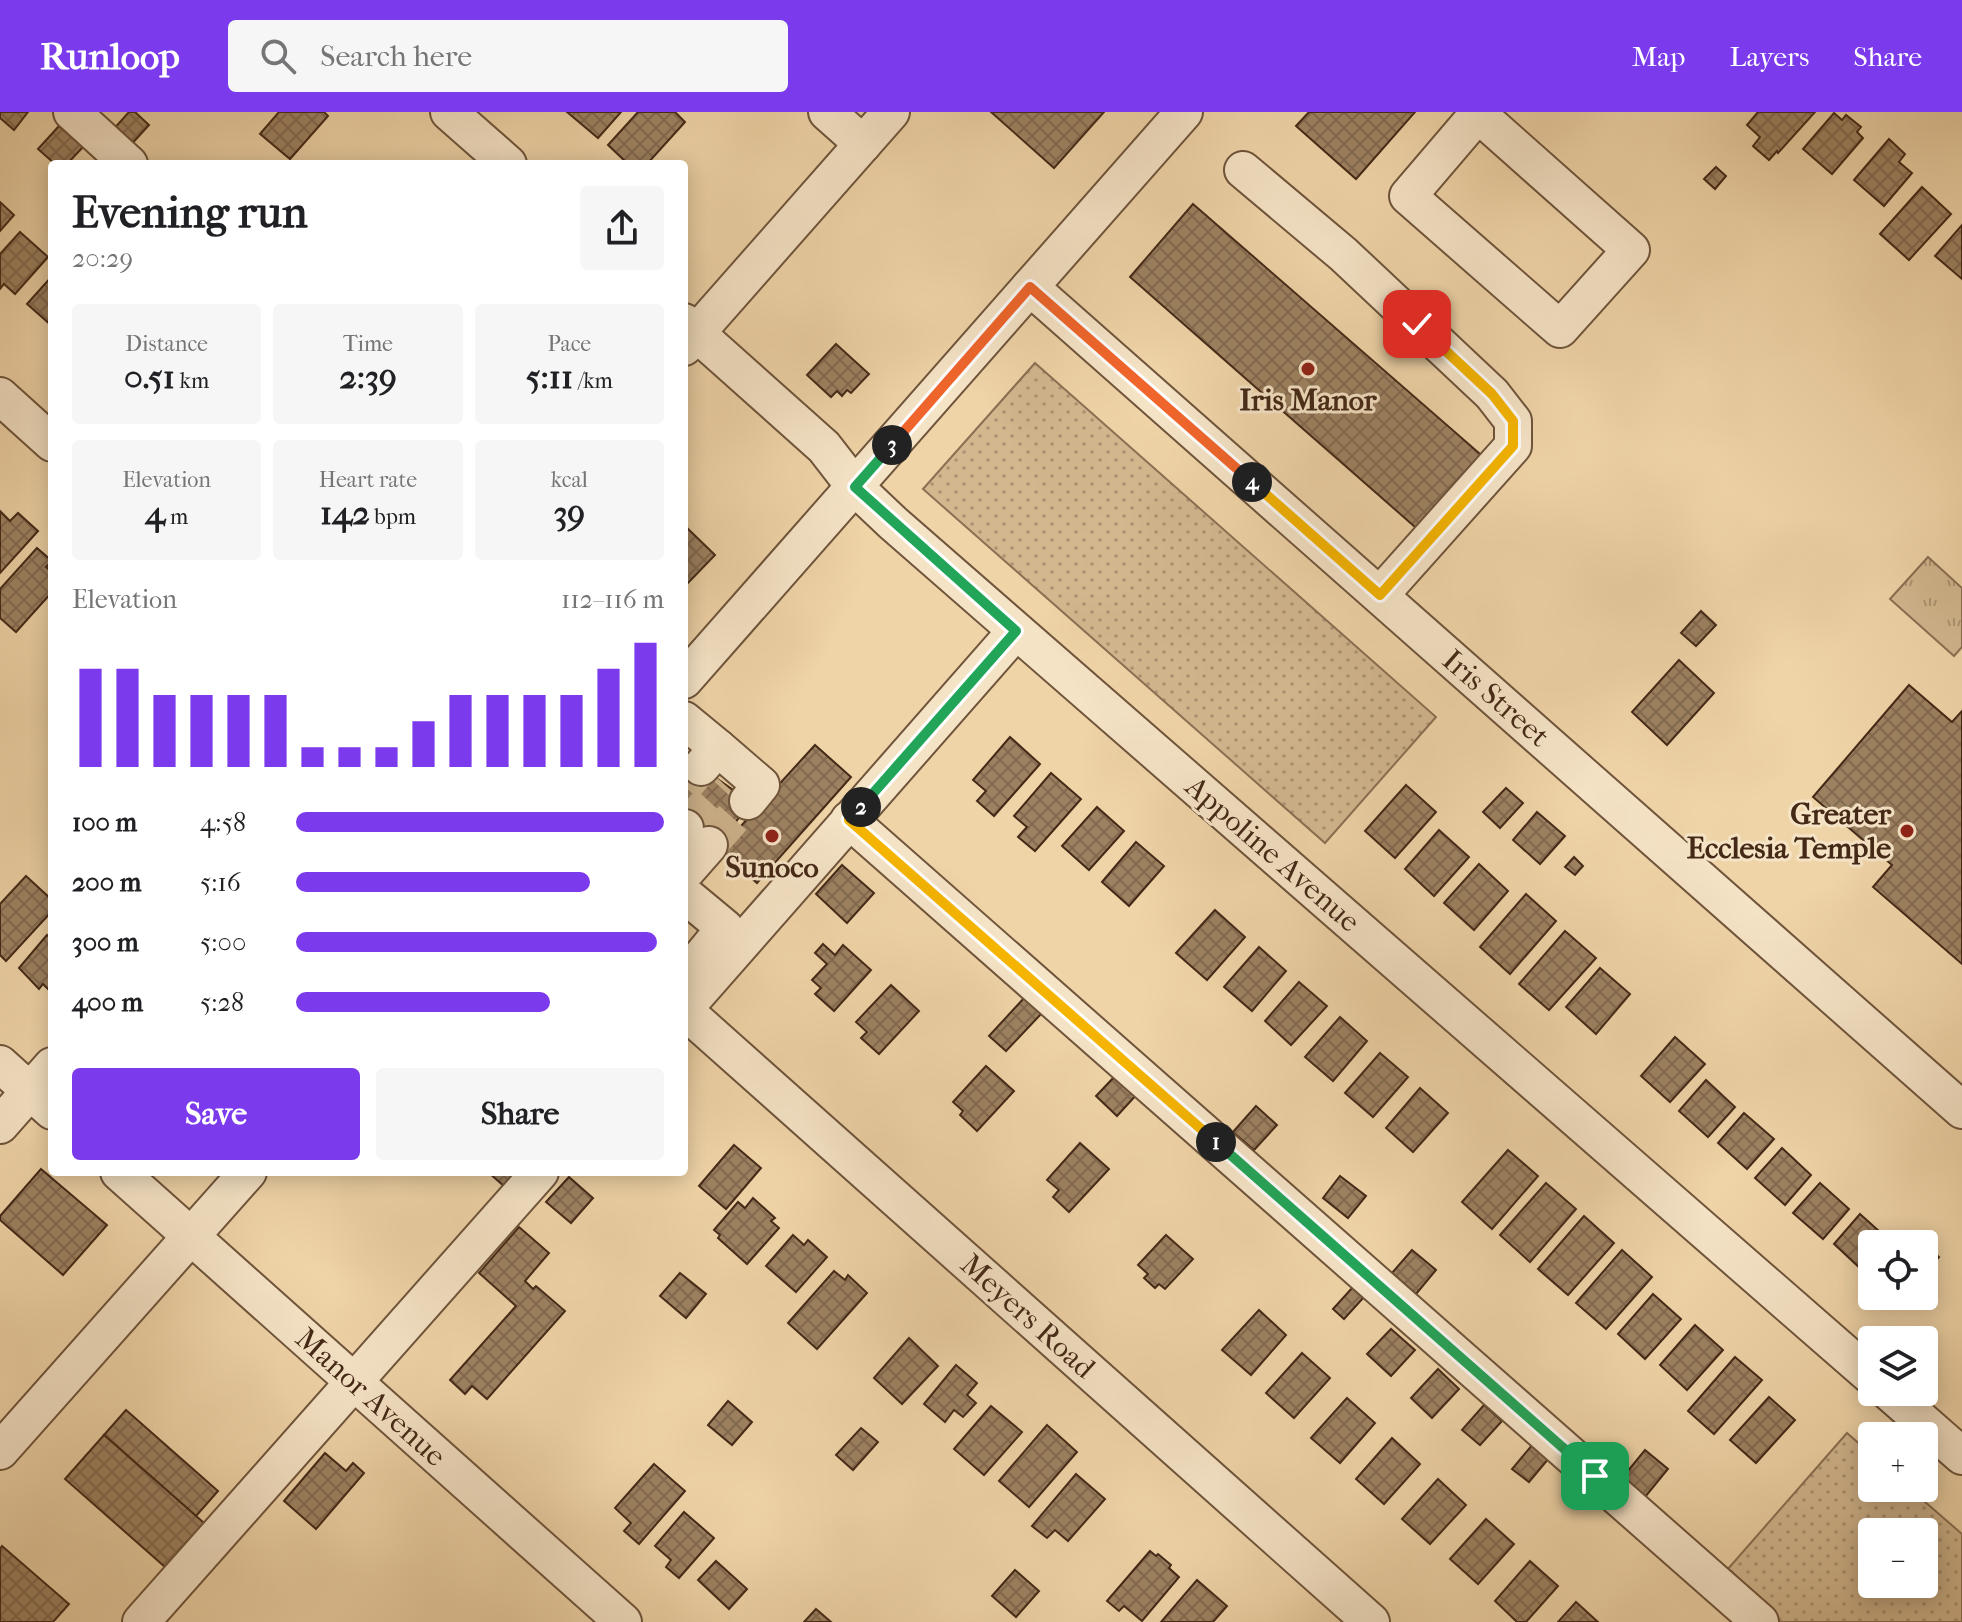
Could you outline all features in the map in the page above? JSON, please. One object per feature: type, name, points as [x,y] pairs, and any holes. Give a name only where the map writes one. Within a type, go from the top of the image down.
[{"type":"street","points":[[72,112],[125,160]]},
{"type":"street","points":[[449,112],[503,160]]},
{"type":"street","points":[[827,112],[863,144]]},
{"type":"street","points":[[688,334],[891,112]]},
{"type":"street","points":[[688,675],[1184,112]]},
{"type":"street","points":[[1479,113],[1631,250],[1560,329],[1408,196],[1479,113]]},
{"type":"street","points":[[1243,170],[1343,254],[1492,394],[1513,421],[1513,446],[1380,595]]},
{"type":"street","name":"Iris Street","points":[[1030,287],[1962,1110]]},
{"type":"street","name":"Appoline Avenue","points":[[688,334],[824,447],[855,487],[1016,631],[1705,1228],[1858,1365]]},
{"type":"street","points":[[0,396],[48,439]]},
{"type":"street","points":[[688,1004],[1016,631]]},
{"type":"street","points":[[688,725],[726,774]]},
{"type":"street","points":[[849,820],[1760,1622]]},
{"type":"street","points":[[688,897],[725,928],[688,974]]},
{"type":"street","name":"Meyers Road","points":[[688,1013],[1371,1622]]},
{"type":"street","points":[[0,1064],[45,1090],[0,1125]]},
{"type":"street","name":"Manor Avenue","points":[[123,1176],[623,1622]]},
{"type":"street","points":[[0,1451],[244,1176]]},
{"type":"street","points":[[141,1622],[536,1176]]},
{"type":"street","points":[[1905,1406],[1962,1456]]},
{"type":"green space","points":[[1035,363],[1436,717],[1325,843],[923,489]]},
{"type":"green space","points":[[1928,557],[1962,588],[1962,647],[1954,656],[1890,599]]},
{"type":"green space","points":[[1847,1433],[1858,1443],[1858,1502],[1925,1502],[1962,1534],[1962,1622],[1770,1622],[1720,1578]]},
{"type":"building","points":[[0,112],[28,112],[14,130],[0,118]]},
{"type":"building","points":[[129,112],[135,112],[149,125],[128,148],[111,132]]},
{"type":"building","points":[[279,112],[324,112],[328,116],[290,159],[260,134]]},
{"type":"building","points":[[567,112],[621,112],[598,138]]},
{"type":"building","points":[[638,112],[675,112],[685,122],[651,160],[624,160],[608,145]]},
{"type":"building","points":[[991,112],[1104,112],[1054,168]]},
{"type":"building","points":[[1309,112],[1415,112],[1356,179],[1296,126]]},
{"type":"building","points":[[1758,112],[1815,112],[1769,160],[1753,146],[1760,137],[1747,125]]},
{"type":"building","points":[[1834,113],[1842,120],[1846,115],[1861,127],[1857,132],[1863,138],[1832,174],[1803,149]]},
{"type":"building","points":[[59,126],[83,147],[71,160],[50,160],[38,149]]},
{"type":"building","points":[[1889,139],[1905,154],[1899,162],[1912,173],[1884,206],[1854,180]]},
{"type":"building","points":[[1716,167],[1726,176],[1715,189],[1704,179]]},
{"type":"building","points":[[1922,187],[1951,214],[1909,260],[1880,234]]},
{"type":"building","points":[[0,202],[14,215],[0,231]]},
{"type":"building","name":"Iris Manor","points":[[1193,204],[1487,460],[1423,534],[1130,277]]},
{"type":"building","points":[[1962,225],[1962,279],[1935,256]]},
{"type":"building","points":[[20,232],[48,257],[15,294],[4,284],[0,289],[0,254]]},
{"type":"building","points":[[48,280],[48,322],[27,304]]},
{"type":"building","points":[[836,344],[869,374],[851,393],[847,390],[842,396],[837,391],[831,397],[807,375]]},
{"type":"building","points":[[0,511],[10,521],[18,513],[38,531],[0,573]]},
{"type":"building","points":[[688,529],[715,555],[688,583]]},
{"type":"building","points":[[37,548],[48,558],[48,596],[16,632],[0,618],[0,589]]},
{"type":"building","points":[[1701,611],[1716,625],[1696,646],[1681,633]]},
{"type":"building","points":[[1679,660],[1714,693],[1667,745],[1632,712]]},
{"type":"building","name":"Greater Ecclesia Temple","points":[[1909,685],[1952,722],[1962,711],[1962,964],[1873,887],[1892,865],[1813,797]]},
{"type":"building","points":[[1010,737],[1040,764],[994,816],[977,801],[986,791],[973,780]]},
{"type":"building","points":[[815,745],[851,777],[757,883],[719,850]]},
{"type":"building","points":[[688,758],[750,802],[716,850],[688,830]]},
{"type":"building","points":[[1051,773],[1081,799],[1035,851],[1018,837],[1027,827],[1014,816]]},
{"type":"building","points":[[1406,785],[1436,812],[1395,858],[1365,831]]},
{"type":"building","points":[[1506,788],[1523,803],[1500,828],[1483,812]]},
{"type":"building","points":[[1097,807],[1124,831],[1089,870],[1062,846]]},
{"type":"building","points":[[1537,812],[1565,836],[1540,864],[1513,840]]},
{"type":"building","points":[[1439,830],[1469,857],[1434,896],[1405,869]]},
{"type":"building","points":[[1136,842],[1164,866],[1129,906],[1102,882]]},
{"type":"building","points":[[1574,857],[1583,866],[1575,875],[1565,867]]},
{"type":"building","points":[[1479,864],[1508,891],[1474,930],[1444,903]]},
{"type":"building","points":[[842,865],[874,893],[847,923],[816,894]]},
{"type":"building","points":[[26,876],[48,896],[48,915],[6,961],[0,955],[0,904]]},
{"type":"building","points":[[1526,894],[1556,921],[1510,974],[1480,947]]},
{"type":"building","points":[[1215,910],[1245,937],[1207,980],[1176,953]]},
{"type":"building","points":[[1565,931],[1596,958],[1549,1010],[1519,984]]},
{"type":"building","points":[[48,936],[48,989],[43,984],[39,989],[19,968]]},
{"type":"building","points":[[823,944],[835,955],[843,945],[871,970],[834,1011],[815,994],[821,988],[812,980],[827,964],[815,953]]},
{"type":"building","points":[[1259,947],[1286,971],[1252,1011],[1224,987]]},
{"type":"building","points":[[1600,968],[1630,994],[1596,1034],[1566,1007]]},
{"type":"building","points":[[1299,982],[1327,1006],[1291,1045],[1265,1021]]},
{"type":"building","points":[[891,985],[919,1011],[879,1054],[861,1038],[867,1032],[856,1022]]},
{"type":"building","points":[[1025,997],[1042,1013],[1006,1051],[989,1036]]},
{"type":"building","points":[[1340,1017],[1367,1041],[1333,1081],[1305,1057]]},
{"type":"building","points":[[1675,1037],[1705,1064],[1670,1102],[1641,1076]]},
{"type":"building","points":[[1380,1053],[1408,1077],[1373,1117],[1345,1093]]},
{"type":"building","points":[[986,1066],[1014,1091],[977,1131],[960,1115],[963,1111],[953,1102]]},
{"type":"building","points":[[1117,1074],[1138,1093],[1117,1116],[1096,1096]]},
{"type":"building","points":[[1706,1080],[1735,1107],[1708,1137],[1679,1111]]},
{"type":"building","points":[[1420,1088],[1448,1113],[1413,1152],[1386,1128]]},
{"type":"building","points":[[1256,1106],[1277,1125],[1254,1150],[1233,1132]]},
{"type":"building","points":[[1744,1113],[1774,1139],[1747,1169],[1718,1143]]},
{"type":"building","points":[[1080,1143],[1109,1169],[1069,1212],[1053,1197],[1059,1190],[1047,1180]]},
{"type":"building","points":[[734,1145],[761,1168],[726,1209],[699,1186]]},
{"type":"building","points":[[1782,1148],[1811,1175],[1785,1205],[1755,1178]]},
{"type":"building","points":[[1508,1150],[1538,1176],[1492,1229],[1462,1202]]},
{"type":"building","points":[[41,1169],[107,1225],[63,1275],[0,1220],[0,1216]]},
{"type":"building","points":[[493,1176],[515,1176],[505,1187]]},
{"type":"building","points":[[1340,1176],[1366,1196],[1348,1218],[1323,1198]]},
{"type":"building","points":[[569,1177],[593,1198],[571,1223],[546,1202]]},
{"type":"building","points":[[1546,1183],[1576,1209],[1530,1262],[1500,1235]]},
{"type":"building","points":[[1820,1183],[1849,1209],[1823,1239],[1793,1213]]},
{"type":"building","points":[[753,1198],[775,1218],[771,1221],[779,1228],[747,1264],[718,1238],[720,1235],[714,1230],[738,1202],[745,1208]]},
{"type":"building","points":[[1860,1214],[1878,1230],[1858,1230],[1858,1266],[1834,1244]]},
{"type":"building","points":[[1584,1216],[1614,1243],[1568,1295],[1538,1269]]},
{"type":"building","points":[[519,1227],[549,1253],[525,1281],[533,1289],[536,1286],[565,1311],[487,1399],[472,1386],[465,1394],[450,1380],[516,1306],[479,1273]]},
{"type":"building","points":[[793,1235],[804,1245],[808,1240],[827,1257],[796,1292],[766,1266]]},
{"type":"building","points":[[1166,1235],[1193,1259],[1165,1289],[1159,1284],[1155,1288],[1144,1278],[1148,1274],[1138,1265]]},
{"type":"building","points":[[1412,1250],[1436,1270],[1416,1294],[1392,1273]]},
{"type":"building","points":[[1622,1250],[1652,1277],[1606,1329],[1576,1303]]},
{"type":"building","points":[[834,1271],[845,1280],[848,1275],[867,1293],[817,1349],[788,1323]]},
{"type":"building","points":[[680,1273],[706,1294],[686,1318],[660,1296]]},
{"type":"building","points":[[1353,1287],[1364,1297],[1344,1319],[1333,1309]]},
{"type":"building","points":[[1653,1294],[1681,1319],[1645,1359],[1618,1334]]},
{"type":"building","points":[[1259,1310],[1286,1335],[1251,1375],[1222,1350]]},
{"type":"building","points":[[1695,1325],[1723,1350],[1687,1390],[1660,1365]]},
{"type":"building","points":[[1391,1329],[1415,1350],[1391,1376],[1367,1354]]},
{"type":"building","points":[[909,1338],[938,1366],[902,1404],[874,1378]]},
{"type":"building","points":[[1302,1353],[1330,1378],[1294,1418],[1266,1393]]},
{"type":"building","points":[[1735,1357],[1762,1380],[1714,1434],[1688,1411]]},
{"type":"building","points":[[956,1365],[977,1383],[967,1395],[976,1403],[963,1417],[954,1410],[945,1422],[924,1404]]},
{"type":"building","points":[[1438,1369],[1459,1389],[1432,1418],[1411,1398]]},
{"type":"building","points":[[1769,1397],[1795,1420],[1756,1463],[1730,1440]]},
{"type":"building","points":[[1347,1398],[1375,1423],[1340,1463],[1311,1438]]},
{"type":"building","points":[[728,1401],[752,1422],[732,1445],[708,1425]]},
{"type":"building","points":[[1484,1405],[1502,1421],[1480,1445],[1462,1430]]},
{"type":"building","points":[[991,1406],[1022,1432],[984,1475],[954,1449]]},
{"type":"building","points":[[126,1410],[218,1491],[196,1516],[104,1435]]},
{"type":"building","points":[[1047,1425],[1077,1452],[1029,1507],[999,1481]]},
{"type":"building","points":[[861,1428],[878,1442],[853,1470],[836,1455]]},
{"type":"building","points":[[104,1435],[212,1530],[173,1574],[65,1479]]},
{"type":"building","points":[[1392,1438],[1420,1464],[1384,1504],[1356,1479]]},
{"type":"building","points":[[1533,1444],[1549,1458],[1529,1482],[1512,1469]]},
{"type":"building","points":[[1645,1450],[1668,1469],[1645,1497],[1622,1478]]},
{"type":"building","points":[[325,1453],[346,1471],[353,1463],[364,1473],[316,1529],[284,1501]]},
{"type":"building","points":[[654,1464],[685,1491],[639,1544],[624,1531],[631,1523],[615,1508]]},
{"type":"building","points":[[1076,1474],[1105,1499],[1068,1541],[1055,1530],[1047,1538],[1032,1526]]},
{"type":"building","points":[[1438,1479],[1466,1505],[1430,1544],[1402,1519]]},
{"type":"building","points":[[684,1512],[714,1538],[679,1578],[666,1567],[671,1560],[655,1546]]},
{"type":"building","points":[[1486,1519],[1514,1544],[1478,1584],[1450,1559]]},
{"type":"building","points":[[2,1546],[69,1604],[53,1622],[0,1622]]},
{"type":"building","points":[[1150,1551],[1171,1565],[1169,1568],[1179,1577],[1142,1621],[1124,1606],[1119,1611],[1107,1601]]},
{"type":"building","points":[[716,1561],[747,1589],[729,1609],[698,1580]]},
{"type":"building","points":[[1530,1561],[1558,1586],[1526,1622],[1517,1622],[1495,1601]]},
{"type":"building","points":[[1015,1570],[1039,1591],[1016,1617],[992,1596]]},
{"type":"building","points":[[1197,1580],[1227,1606],[1213,1622],[1161,1622]]},
{"type":"building","points":[[1576,1602],[1598,1622],[1558,1622]]},
{"type":"building","points":[[816,1609],[831,1622],[804,1622]]},
{"type":"tunnel","points":[[688,782],[701,767]]},
{"type":"tunnel","points":[[688,825],[725,785]]},
{"type":"tunnel","points":[[709,845],[748,801]]},
{"type":"place","name":"Iris Manor","points":[[1308,369]]},
{"type":"place","name":"Greater Ecclesia Temple","points":[[1907,831]]},
{"type":"place","name":"Sunoco","points":[[772,836]]},
{"type":"route","points":[[1417,324],[1492,394],[1513,421],[1513,446],[1380,595],[1030,287],[855,487],[1016,631],[849,820],[1595,1476]]}]
